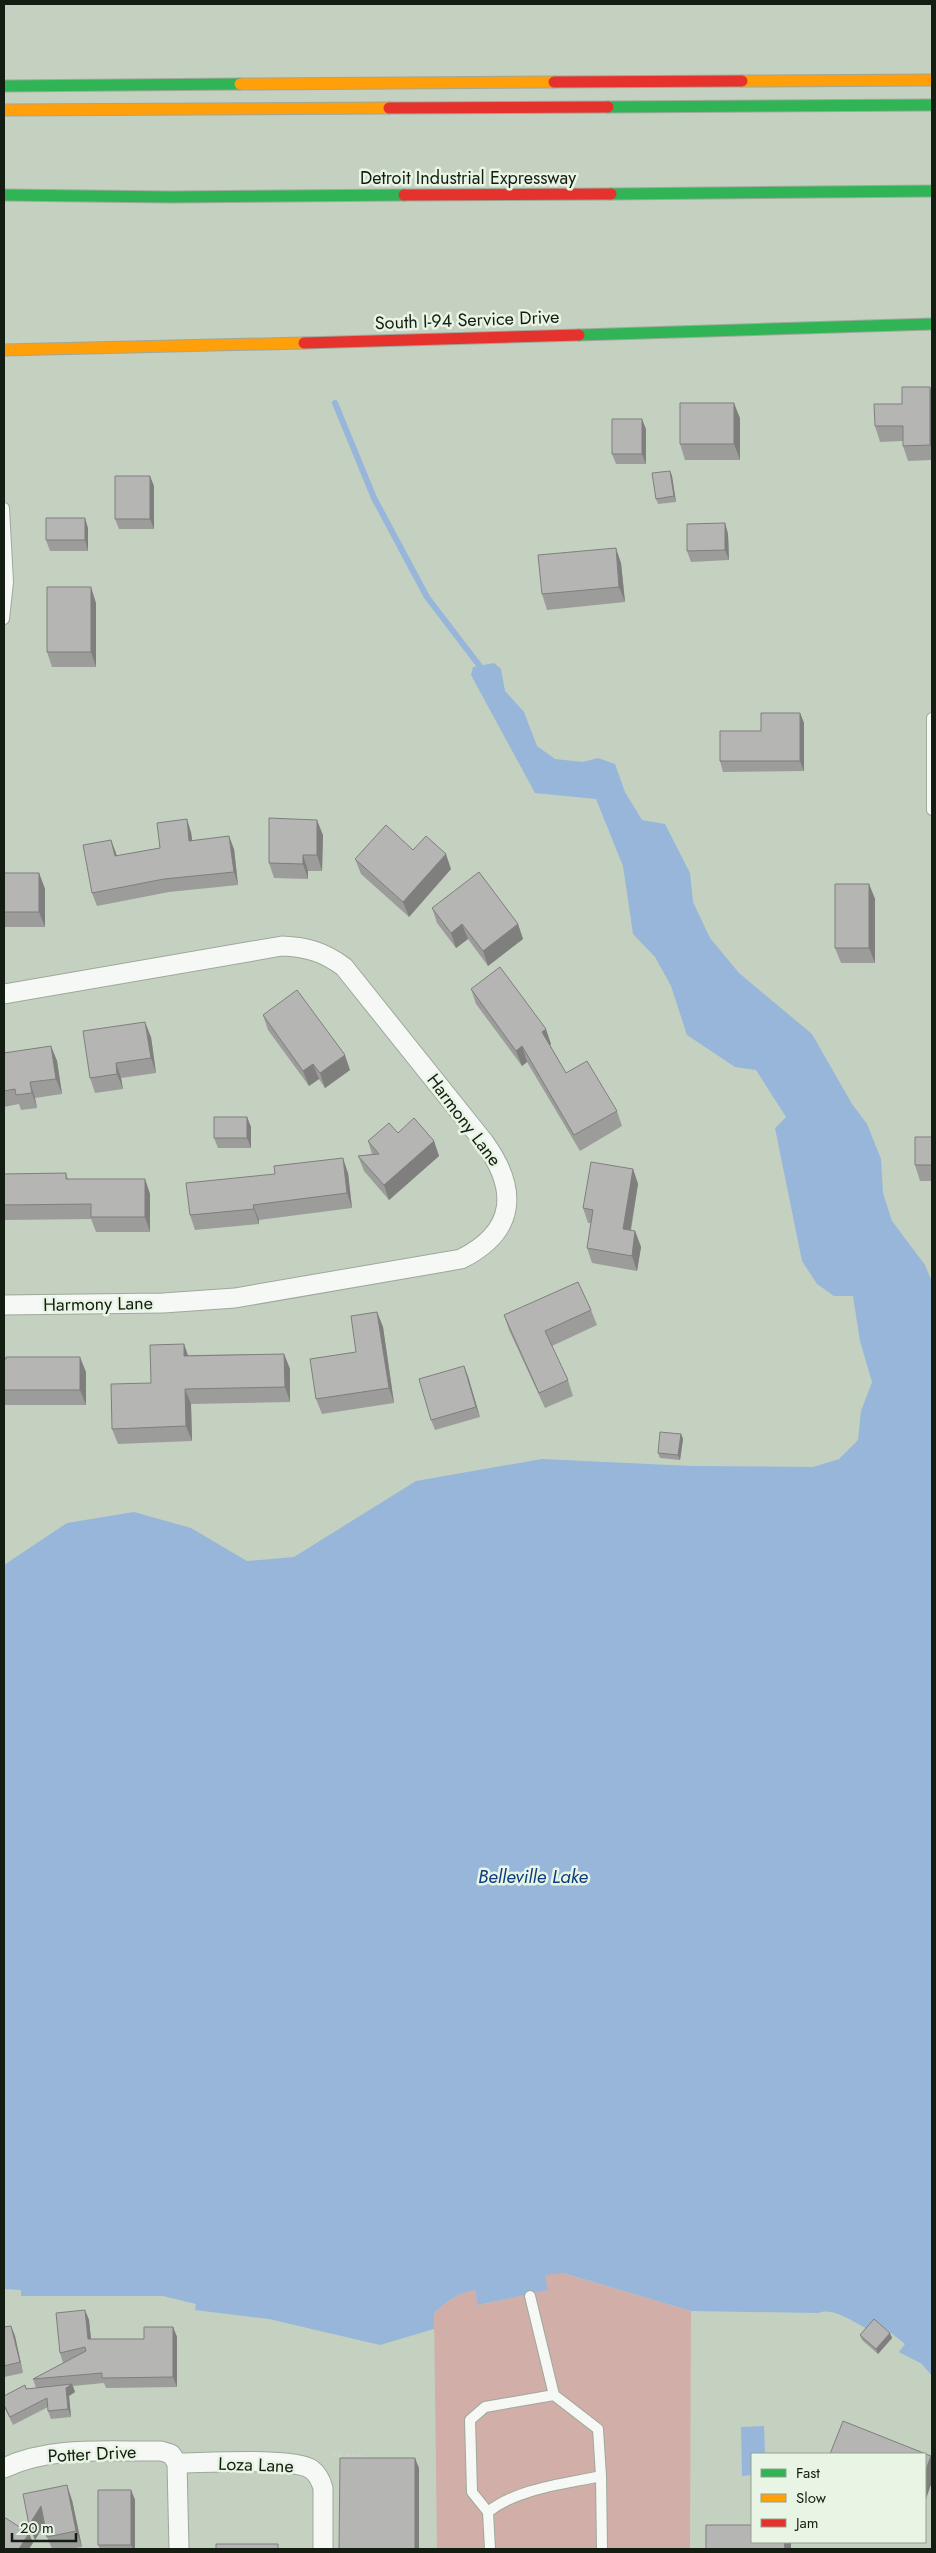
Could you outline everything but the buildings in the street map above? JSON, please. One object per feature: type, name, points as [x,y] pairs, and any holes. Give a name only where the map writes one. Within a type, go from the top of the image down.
[{"type":"main road","points":[[4,86],[932,80]]},
{"type":"main road","points":[[4,110],[932,105]]},
{"type":"main road","name":"Detroit Industrial Expressway","points":[[4,195],[180,197],[932,191]]},
{"type":"main road","name":"South I-94 Service Drive","points":[[4,350],[320,343],[932,324]]},
{"type":"street","name":"Harmony Lane","points":[[4,994],[282,946],[301,946],[318,951],[344,967],[484,1142],[502,1169],[507,1193],[505,1213],[497,1232],[480,1249],[461,1259],[235,1298],[163,1303],[4,1306]]},
{"type":"street","name":"Potter Drive","points":[[4,2468],[27,2459],[65,2453],[161,2451],[171,2454],[177,2463]]},
{"type":"street","points":[[177,2463],[179,2549]]},
{"type":"street","name":"Loza Lane","points":[[177,2463],[285,2463],[310,2469],[321,2481],[323,2488],[323,2549]]},
{"type":"lane","points":[[4,508],[8,582],[4,620]]},
{"type":"lane","points":[[932,718],[932,810]]},
{"type":"lane","points":[[530,2296],[554,2395],[598,2430],[602,2549]]},
{"type":"lane","points":[[490,2549],[488,2512],[472,2492],[470,2420],[484,2407],[554,2395]]},
{"type":"lane","points":[[488,2512],[500,2502],[601,2476]]},
{"type":"path","points":[[332,2455],[363,2456]]},
{"type":"shaded area","points":[[559,2272],[691,2311],[690,2549],[437,2549],[434,2313],[453,2298],[475,2290],[479,2305],[547,2290],[544,2275]]},
{"type":"water","name":"Belleville Lake","points":[[494,663],[501,669],[505,691],[524,712],[537,746],[555,759],[583,762],[598,758],[615,764],[625,792],[642,820],[665,824],[690,873],[693,902],[710,938],[739,973],[812,1034],[852,1104],[867,1124],[881,1159],[883,1193],[892,1221],[925,1265],[932,1282],[932,2376],[922,2364],[899,2352],[905,2344],[875,2320],[867,2329],[843,2316],[830,2312],[691,2311],[563,2273],[545,2275],[548,2290],[478,2305],[475,2290],[463,2293],[448,2301],[434,2313],[434,2329],[380,2345],[269,2319],[195,2310],[196,2304],[163,2296],[21,2296],[21,2290],[4,2289],[4,1565],[67,1523],[134,1512],[191,1528],[247,1561],[294,1557],[416,1481],[542,1459],[691,1466],[813,1467],[839,1459],[858,1440],[861,1411],[872,1382],[860,1341],[853,1296],[834,1296],[817,1284],[802,1261],[775,1128],[786,1117],[756,1070],[735,1067],[687,1035],[671,986],[655,957],[633,934],[623,866],[596,799],[535,793],[471,675],[473,667]]},
{"type":"water","points":[[764,2426],[765,2453],[751,2453],[751,2475],[742,2476],[741,2427]]},
{"type":"waterway","points":[[335,403],[374,498],[427,597],[485,673]]},
{"type":"traffic: fast","points":[[4,86],[240,84]]},
{"type":"traffic: fast","points":[[608,107],[932,105]]},
{"type":"traffic: fast","points":[[611,194],[932,191]]},
{"type":"traffic: fast","points":[[4,195],[170,197],[404,195]]},
{"type":"traffic: fast","points":[[579,335],[932,324]]},
{"type":"traffic: slow","points":[[742,81],[932,80]]},
{"type":"traffic: slow","points":[[240,84],[554,82]]},
{"type":"traffic: slow","points":[[4,110],[389,108]]},
{"type":"traffic: slow","points":[[4,350],[304,343]]},
{"type":"traffic: jam","points":[[554,82],[742,81]]},
{"type":"traffic: jam","points":[[389,108],[608,107]]},
{"type":"traffic: jam","points":[[404,195],[611,194]]},
{"type":"traffic: jam","points":[[304,343],[579,335]]}]
